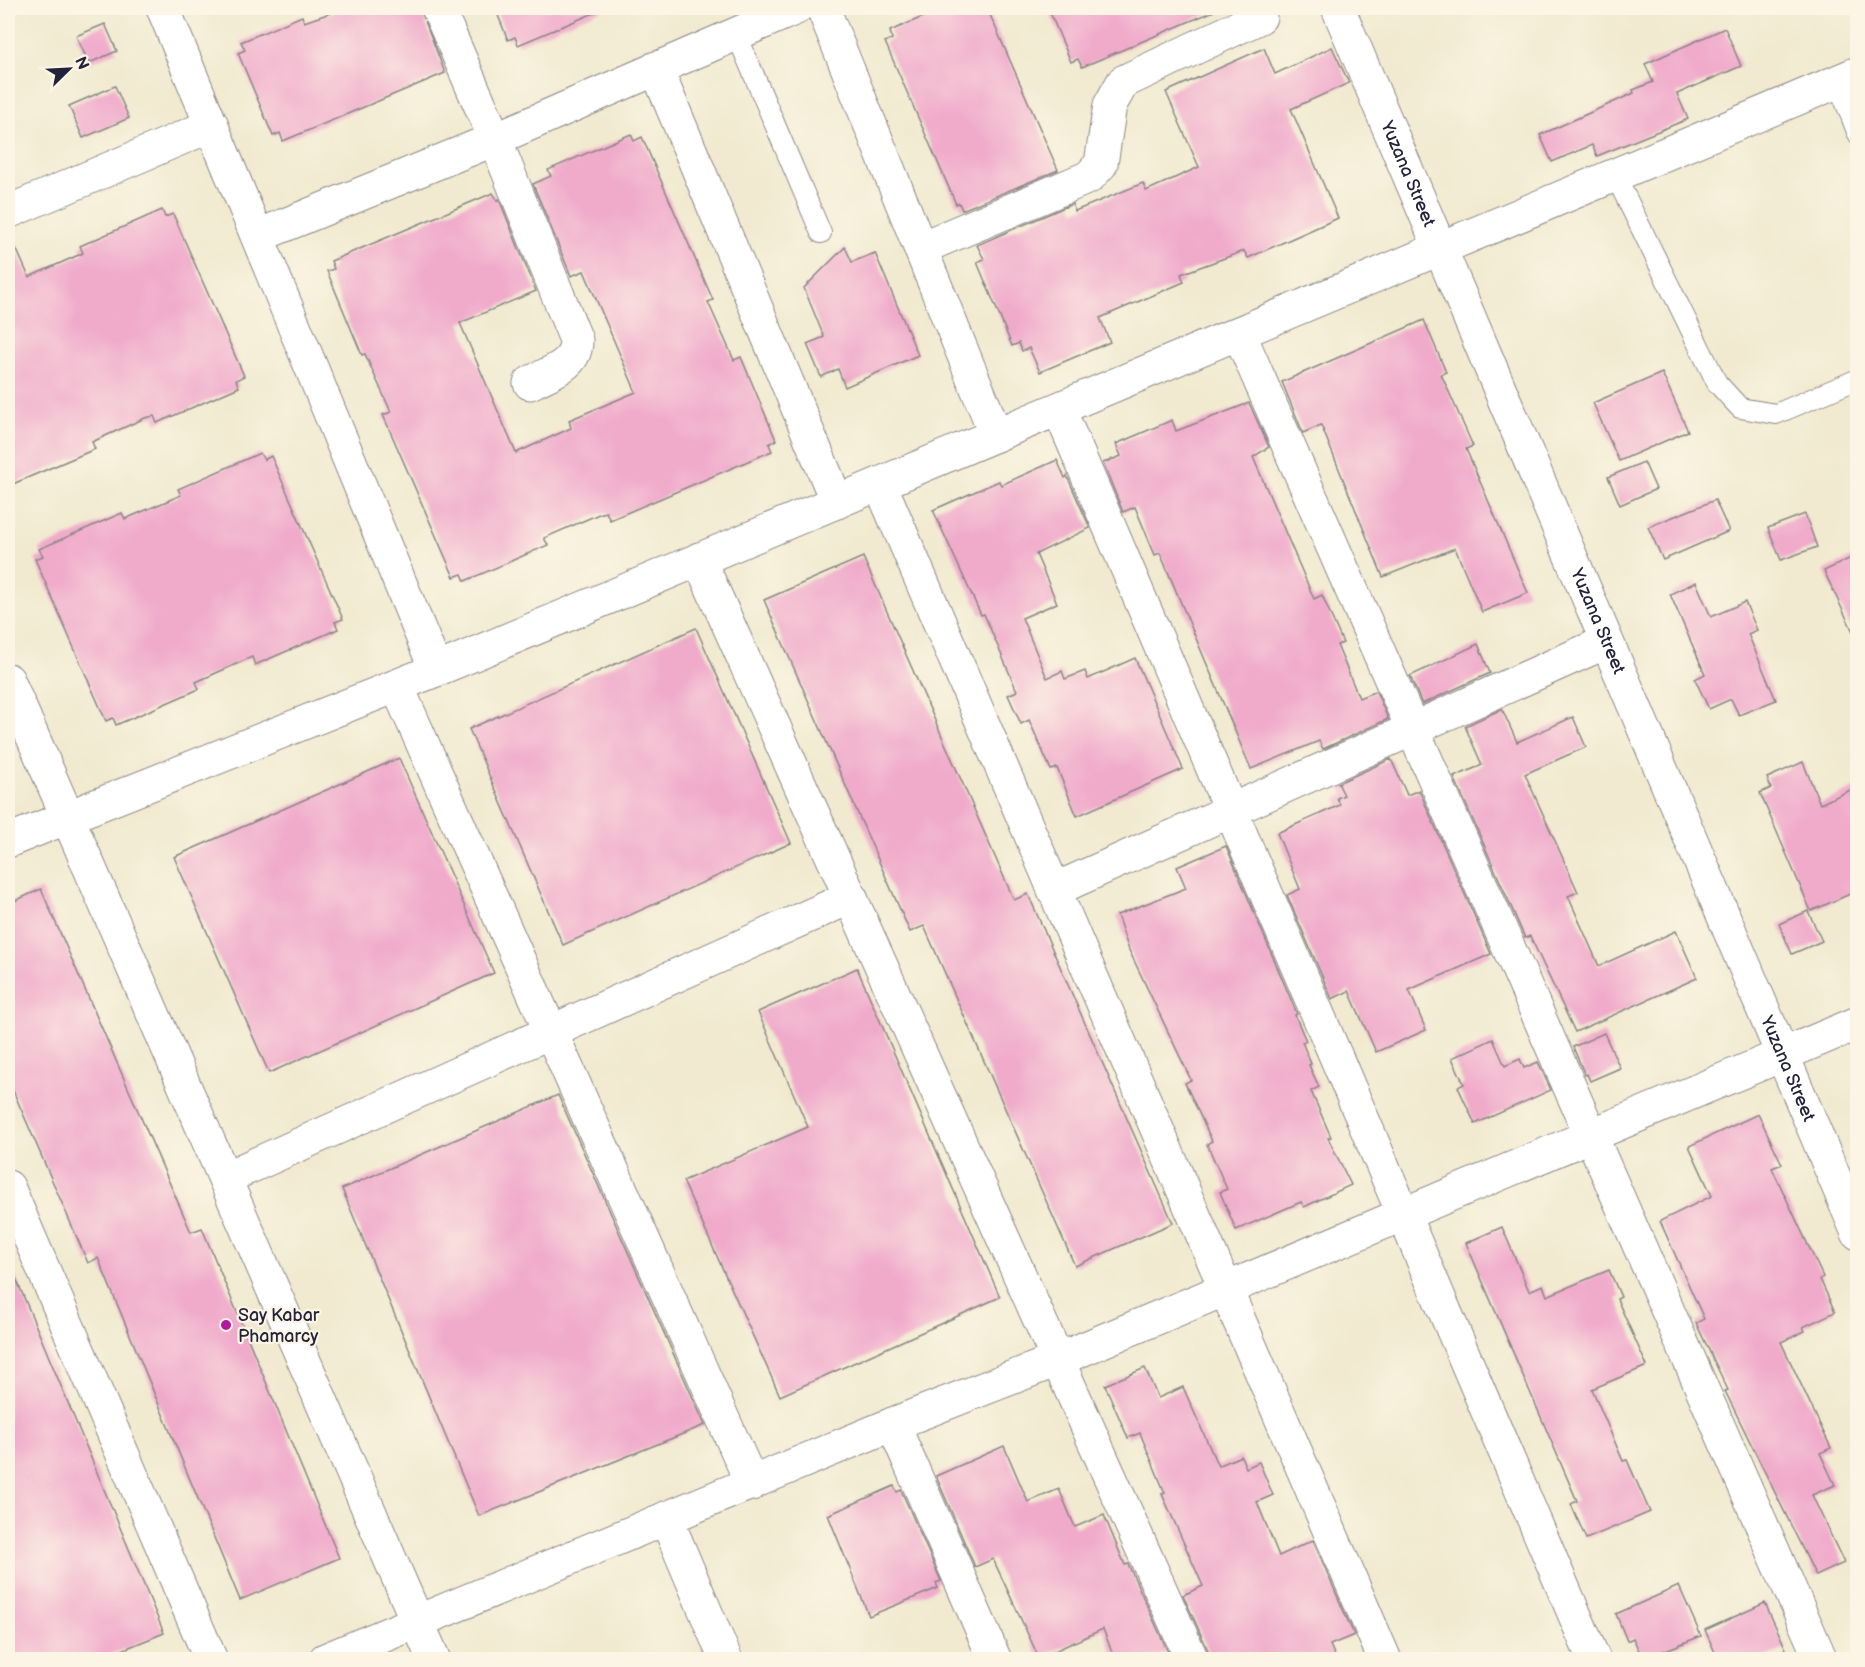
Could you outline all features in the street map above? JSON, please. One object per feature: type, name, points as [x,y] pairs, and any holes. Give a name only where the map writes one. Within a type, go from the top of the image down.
[{"type":"street","points":[[163,8],[436,670]]},
{"type":"street","points":[[438,8],[495,140],[576,340],[576,352],[571,361],[530,383]]},
{"type":"street","points":[[258,236],[495,140],[656,68],[730,20],[796,8]]},
{"type":"street","points":[[823,8],[996,435]]},
{"type":"street","name":"Yuzana Street","points":[[1338,8],[1857,1233]]},
{"type":"street","points":[[921,248],[1089,177],[1101,164],[1110,105],[1123,82],[1260,17]]},
{"type":"street","points":[[656,68],[837,502]]},
{"type":"street","points":[[8,841],[436,670],[1847,77]]},
{"type":"street","points":[[8,212],[212,125]]},
{"type":"street","points":[[1239,333],[1821,1659]]},
{"type":"street","points":[[1059,409],[1594,1659]]},
{"type":"street","points":[[880,484],[1385,1659]]},
{"type":"street","points":[[699,559],[1192,1659]]},
{"type":"street","points":[[1054,890],[1606,642]]},
{"type":"street","points":[[8,680],[434,1659]]},
{"type":"street","points":[[397,686],[752,1484]]},
{"type":"street","points":[[225,1178],[851,897]]},
{"type":"street","points":[[325,1659],[893,1424],[1057,1360],[1226,1290],[1857,1023]]},
{"type":"street","points":[[8,1187],[17,1237],[211,1659]]},
{"type":"street","points":[[893,1424],[995,1659]]},
{"type":"street","points":[[666,1518],[726,1659]]},
{"type":"lane","points":[[730,20],[821,233]]},
{"type":"lane","points":[[1847,77],[1857,134]]},
{"type":"lane","points":[[1615,175],[1717,383],[1740,408],[1776,414],[1857,379]]},
{"type":"building","points":[[345,8],[420,8],[445,73],[283,141],[280,133],[273,136],[238,53],[245,50],[241,42],[302,16],[304,22]]},
{"type":"building","points":[[495,8],[606,8],[518,45],[515,37],[508,40]]},
{"type":"building","points":[[944,8],[987,8],[1058,170],[962,210],[959,203],[956,204],[885,42],[892,39],[890,31]]},
{"type":"building","points":[[1048,8],[1221,8],[1082,67],[1078,59],[1071,62]]},
{"type":"building","points":[[105,24],[117,51],[89,63],[76,36]]},
{"type":"building","points":[[1725,28],[1741,66],[1677,94],[1688,119],[1597,156],[1592,145],[1552,162],[1540,135],[1634,93],[1633,90],[1653,82],[1645,64]]},
{"type":"building","points":[[1332,47],[1349,83],[1291,109],[1338,218],[1248,258],[1244,251],[1181,274],[1184,282],[1100,318],[1110,342],[1040,372],[1029,348],[1022,351],[1019,343],[1012,346],[977,262],[984,259],[977,245],[1072,204],[1075,211],[1143,183],[1146,191],[1199,167],[1166,92],[1264,48],[1275,74]]},
{"type":"building","points":[[115,86],[129,118],[83,138],[69,106]]},
{"type":"building","points":[[631,134],[634,141],[642,137],[713,300],[708,302],[734,360],[741,357],[776,440],[769,444],[772,451],[610,520],[606,512],[599,514],[544,538],[548,545],[465,581],[462,574],[454,577],[383,415],[391,412],[365,354],[362,355],[327,271],[334,269],[331,261],[493,193],[497,200],[499,199],[536,291],[460,323],[516,453],[571,428],[569,420],[636,392],[584,271],[571,276],[533,184],[551,176],[548,170]]},
{"type":"building","points":[[162,210],[165,217],[173,214],[244,376],[236,380],[239,387],[157,423],[154,416],[145,418],[92,442],[95,449],[8,486],[8,230],[29,277],[83,253],[80,246]]},
{"type":"building","points":[[845,247],[852,262],[875,253],[918,355],[845,387],[838,369],[821,377],[807,344],[824,337],[804,288]]},
{"type":"building","points":[[1424,320],[1446,372],[1441,374],[1473,446],[1466,449],[1528,593],[1482,612],[1455,548],[1383,577],[1321,425],[1303,433],[1282,382]]},
{"type":"building","points":[[1662,373],[1688,431],[1619,461],[1593,403]]},
{"type":"building","points":[[1249,403],[1269,447],[1253,457],[1314,599],[1322,595],[1343,643],[1337,645],[1359,698],[1376,691],[1388,719],[1323,749],[1319,741],[1251,769],[1160,553],[1155,555],[1135,507],[1123,512],[1103,463],[1121,456],[1116,444],[1172,420],[1176,431]]},
{"type":"building","points":[[260,453],[264,460],[271,456],[343,619],[335,622],[338,629],[255,665],[252,657],[196,682],[199,689],[116,725],[113,718],[106,721],[35,559],[43,556],[39,549],[122,513],[125,519],[181,495],[178,489]]},
{"type":"building","points":[[1057,460],[1065,478],[1067,476],[1090,528],[1036,554],[1057,603],[1022,618],[1047,678],[1062,671],[1065,679],[1085,671],[1088,679],[1135,658],[1183,769],[1077,816],[1057,768],[1051,770],[1029,720],[1021,724],[1008,695],[1017,691],[984,614],[981,615],[933,510],[999,481],[1001,485]]},
{"type":"building","points":[[1644,462],[1656,489],[1620,505],[1608,477]]},
{"type":"building","points":[[1715,500],[1729,531],[1663,560],[1648,527]]},
{"type":"building","points":[[1805,514],[1817,547],[1781,560],[1768,528]]},
{"type":"building","points":[[1857,555],[1857,640],[1824,571]]},
{"type":"building","points":[[863,557],[1014,900],[1028,894],[1173,1223],[1075,1266],[924,926],[910,932],[764,600]]},
{"type":"building","points":[[1696,582],[1711,617],[1745,602],[1757,630],[1748,634],[1776,700],[1739,715],[1731,699],[1709,709],[1695,679],[1705,674],[1670,594]]},
{"type":"building","points":[[696,628],[791,843],[563,945],[469,729]]},
{"type":"building","points":[[1478,644],[1490,673],[1422,704],[1410,676]]},
{"type":"building","points":[[1502,709],[1517,742],[1573,717],[1586,747],[1525,774],[1578,892],[1568,896],[1599,966],[1676,931],[1697,978],[1575,1032],[1530,936],[1525,938],[1454,777],[1482,765],[1465,726]]},
{"type":"building","points":[[399,758],[494,973],[269,1073],[174,857]]},
{"type":"building","points":[[1391,759],[1407,795],[1419,790],[1491,954],[1409,990],[1426,1030],[1376,1052],[1349,991],[1332,999],[1287,895],[1300,889],[1277,833],[1340,805],[1337,798],[1344,795],[1338,783]]},
{"type":"building","points":[[1803,762],[1820,804],[1857,787],[1857,891],[1811,911],[1760,793],[1771,788],[1767,778]]},
{"type":"building","points":[[1226,846],[1297,1014],[1295,1015],[1306,1041],[1302,1042],[1319,1087],[1311,1091],[1331,1137],[1328,1138],[1351,1185],[1304,1207],[1301,1202],[1236,1230],[1220,1192],[1227,1189],[1207,1144],[1212,1141],[1185,1083],[1191,1080],[1129,950],[1117,915],[1186,888],[1177,867]]},
{"type":"building","points":[[41,889],[191,1232],[202,1228],[339,1558],[240,1600],[98,1258],[88,1263],[8,1079],[8,904]]},
{"type":"building","points":[[1808,911],[1822,941],[1792,954],[1779,924]]},
{"type":"building","points":[[857,968],[1000,1297],[780,1396],[683,1181],[808,1127],[758,1012]]},
{"type":"building","points":[[1604,1033],[1620,1068],[1590,1081],[1573,1047]]},
{"type":"building","points":[[1493,1039],[1505,1066],[1520,1059],[1524,1068],[1538,1062],[1551,1090],[1475,1124],[1458,1087],[1464,1084],[1452,1058]]},
{"type":"building","points":[[558,1095],[705,1425],[479,1516],[342,1189]]},
{"type":"building","points":[[1758,1114],[1782,1164],[1772,1168],[1823,1277],[1820,1279],[1835,1312],[1803,1327],[1805,1331],[1781,1342],[1831,1448],[1820,1453],[1835,1485],[1812,1495],[1844,1563],[1816,1576],[1725,1391],[1728,1390],[1696,1323],[1704,1319],[1660,1221],[1712,1196],[1689,1146]]},
{"type":"building","points":[[1502,1227],[1529,1291],[1543,1285],[1547,1296],[1609,1270],[1621,1297],[1617,1299],[1647,1366],[1592,1389],[1623,1461],[1627,1460],[1650,1512],[1586,1539],[1571,1504],[1577,1501],[1466,1243]]},
{"type":"building","points":[[8,1259],[164,1633],[100,1659],[8,1659]]},
{"type":"building","points":[[1145,1368],[1158,1398],[1183,1387],[1218,1466],[1241,1456],[1246,1468],[1259,1462],[1273,1495],[1257,1502],[1279,1556],[1313,1540],[1354,1635],[1330,1645],[1336,1659],[1212,1659],[1183,1595],[1203,1586],[1162,1494],[1165,1493],[1140,1433],[1128,1438],[1105,1385]]},
{"type":"building","points":[[1004,1446],[1028,1502],[1059,1489],[1075,1527],[1104,1515],[1125,1565],[1128,1564],[1168,1652],[1150,1659],[1115,1659],[1103,1629],[1039,1658],[993,1559],[975,1567],[936,1476]]},
{"type":"building","points":[[894,1486],[897,1492],[901,1490],[941,1581],[936,1583],[938,1588],[869,1616],[828,1515]]},
{"type":"building","points":[[1679,1586],[1701,1636],[1643,1659],[1633,1638],[1627,1641],[1616,1614]]},
{"type":"building","points":[[1765,1603],[1786,1649],[1761,1659],[1718,1659],[1705,1630]]},
{"type":"place","name":"Say Kabar Phamarcy","points":[[226,1325]]}]
